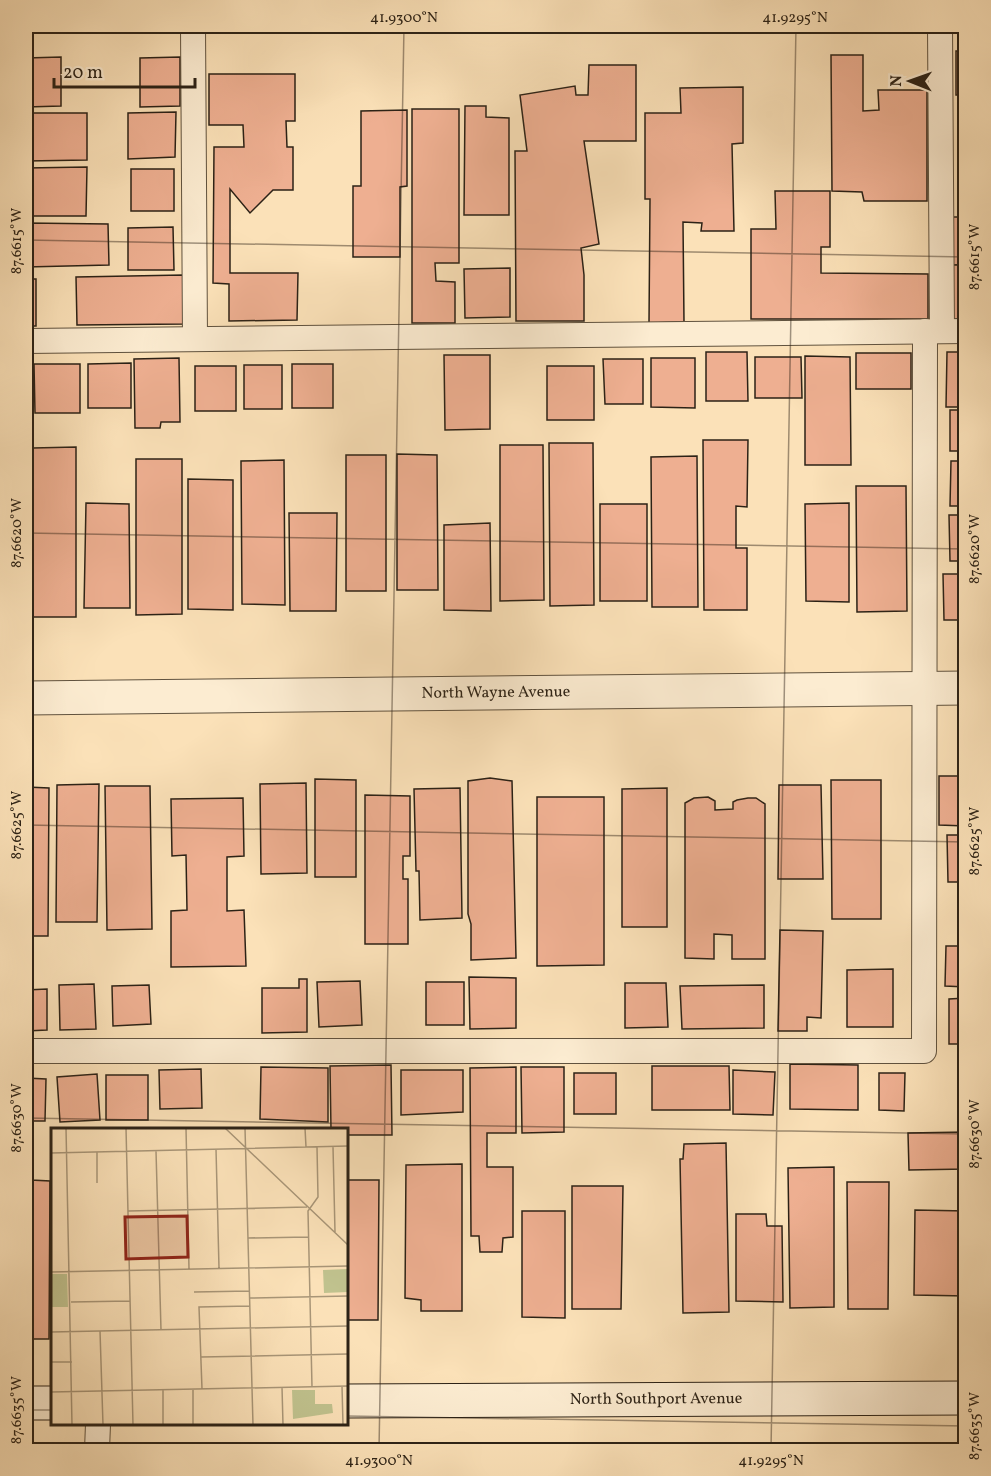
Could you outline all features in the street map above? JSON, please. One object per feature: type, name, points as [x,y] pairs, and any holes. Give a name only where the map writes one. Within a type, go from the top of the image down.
[{"type":"street","name":"North Wayne Avenue","points":[[26,698],[966,688]]},
{"type":"street","name":"North Southport Avenue","points":[[348,1401],[966,1398]]},
{"type":"street","points":[[26,1403],[51,1403]]},
{"type":"lane","points":[[193,26],[195,339]]},
{"type":"lane","points":[[26,1051],[924,1051],[925,688],[944,331],[940,26]]},
{"type":"lane","points":[[26,340],[944,331]]},
{"type":"lane","points":[[97,1450],[98,1425]]},
{"type":"building","points":[[956,51],[966,51],[966,95],[956,95]]},
{"type":"building","points":[[831,55],[863,55],[863,111],[879,110],[878,90],[927,90],[927,201],[864,201],[862,192],[832,191]]},
{"type":"building","points":[[61,57],[61,106],[26,107],[26,58]]},
{"type":"building","points":[[180,57],[180,106],[140,107],[140,58]]},
{"type":"building","points":[[589,65],[636,65],[636,141],[584,141],[599,244],[581,248],[584,275],[584,321],[516,321],[515,151],[527,151],[520,95],[575,86],[576,95],[588,95]]},
{"type":"building","points":[[209,74],[295,74],[295,121],[286,121],[287,147],[293,147],[293,190],[273,190],[250,213],[230,189],[230,273],[298,273],[297,320],[229,321],[229,284],[213,283],[214,147],[244,147],[243,125],[209,125]]},
{"type":"building","points":[[743,87],[743,143],[732,144],[734,231],[701,231],[702,223],[683,222],[684,322],[649,323],[650,199],[645,199],[645,113],[681,113],[680,88]]},
{"type":"building","points":[[465,106],[486,106],[486,117],[509,118],[509,215],[464,215]]},
{"type":"building","points":[[412,109],[459,109],[459,263],[435,263],[436,281],[455,282],[455,323],[412,323]]},
{"type":"building","points":[[407,110],[407,186],[400,187],[400,257],[353,257],[353,186],[361,186],[361,111]]},
{"type":"building","points":[[963,110],[966,110],[966,155],[963,155]]},
{"type":"building","points":[[176,112],[175,157],[128,159],[128,113]]},
{"type":"building","points":[[26,113],[87,113],[87,160],[26,161]]},
{"type":"building","points":[[87,167],[86,216],[26,216],[26,168]]},
{"type":"building","points":[[131,169],[174,169],[174,211],[131,211]]},
{"type":"building","points":[[775,191],[830,191],[830,247],[821,247],[821,273],[928,274],[928,319],[751,319],[751,229],[776,229]]},
{"type":"building","points":[[949,217],[966,217],[966,265],[949,265]]},
{"type":"building","points":[[26,223],[108,224],[109,265],[26,267]]},
{"type":"building","points":[[173,227],[174,270],[128,270],[128,228]]},
{"type":"building","points":[[949,265],[966,265],[966,319],[949,319]]},
{"type":"building","points":[[510,268],[510,317],[465,318],[464,269]]},
{"type":"building","points":[[183,275],[184,324],[77,325],[76,277]]},
{"type":"building","points":[[26,279],[36,279],[36,326],[26,326]]},
{"type":"building","points":[[706,352],[747,352],[748,401],[706,401]]},
{"type":"building","points":[[947,352],[966,352],[966,407],[946,407]]},
{"type":"building","points":[[856,353],[911,353],[911,389],[856,389]]},
{"type":"building","points":[[444,355],[490,355],[490,429],[445,430]]},
{"type":"building","points":[[805,356],[850,357],[851,465],[805,465]]},
{"type":"building","points":[[755,357],[801,357],[802,398],[755,398]]},
{"type":"building","points":[[179,358],[180,422],[161,422],[160,428],[135,428],[134,359]]},
{"type":"building","points":[[651,358],[695,358],[695,408],[651,407]]},
{"type":"building","points":[[603,359],[643,359],[643,404],[605,404]]},
{"type":"building","points":[[131,363],[131,408],[88,408],[88,364]]},
{"type":"building","points":[[34,364],[80,364],[80,413],[35,413]]},
{"type":"building","points":[[292,364],[333,364],[333,408],[292,408]]},
{"type":"building","points":[[244,365],[282,365],[282,409],[244,409]]},
{"type":"building","points":[[195,366],[236,366],[236,411],[195,411]]},
{"type":"building","points":[[547,366],[594,366],[594,420],[547,420]]},
{"type":"building","points":[[950,410],[966,410],[966,451],[950,451]]},
{"type":"building","points":[[703,440],[748,440],[747,507],[736,506],[736,548],[747,548],[747,610],[704,610]]},
{"type":"building","points":[[549,443],[593,443],[594,605],[550,606]]},
{"type":"building","points":[[500,445],[543,445],[544,600],[500,601]]},
{"type":"building","points":[[76,447],[76,617],[33,617],[33,448]]},
{"type":"building","points":[[397,454],[437,455],[438,590],[397,590]]},
{"type":"building","points":[[346,455],[386,455],[386,591],[346,591]]},
{"type":"building","points":[[697,456],[698,607],[652,607],[651,457]]},
{"type":"building","points":[[136,459],[182,459],[182,614],[136,615]]},
{"type":"building","points":[[284,460],[285,605],[242,604],[241,461]]},
{"type":"building","points":[[951,461],[966,461],[966,506],[950,506]]},
{"type":"building","points":[[188,479],[233,480],[233,610],[188,609]]},
{"type":"building","points":[[856,486],[906,486],[907,611],[857,612]]},
{"type":"building","points":[[86,503],[129,504],[130,608],[84,608]]},
{"type":"building","points":[[849,503],[849,602],[806,601],[805,504]]},
{"type":"building","points":[[600,504],[647,504],[647,601],[600,601]]},
{"type":"building","points":[[289,513],[337,513],[336,611],[290,611]]},
{"type":"building","points":[[949,515],[966,515],[966,561],[950,561]]},
{"type":"building","points":[[490,523],[491,611],[444,610],[444,525]]},
{"type":"building","points":[[943,574],[966,574],[966,620],[944,620]]},
{"type":"building","points":[[939,776],[966,776],[966,826],[939,825]]},
{"type":"building","points":[[490,778],[512,781],[516,958],[471,960],[471,924],[468,914],[468,781]]},
{"type":"building","points":[[315,779],[356,780],[356,877],[315,877]]},
{"type":"building","points":[[831,780],[881,780],[881,919],[832,919]]},
{"type":"building","points":[[306,783],[307,873],[261,874],[260,784]]},
{"type":"building","points":[[99,784],[97,922],[56,922],[57,785]]},
{"type":"building","points":[[779,785],[821,785],[823,879],[778,879]]},
{"type":"building","points":[[105,786],[150,786],[152,929],[107,930]]},
{"type":"building","points":[[26,787],[49,788],[48,936],[26,936]]},
{"type":"building","points":[[460,788],[462,918],[420,920],[414,789]]},
{"type":"building","points":[[667,788],[667,927],[622,927],[622,789]]},
{"type":"building","points":[[365,795],[410,796],[410,856],[403,856],[403,879],[408,879],[408,944],[365,944]]},
{"type":"building","points":[[537,797],[604,797],[604,965],[537,966]]},
{"type":"building","points":[[708,797],[715,801],[715,810],[733,809],[733,802],[748,798],[756,798],[765,804],[765,959],[732,959],[732,935],[714,934],[714,959],[685,958],[685,803],[694,798]]},
{"type":"building","points":[[243,798],[244,856],[227,857],[227,911],[244,910],[246,966],[171,967],[171,911],[187,910],[186,855],[172,856],[171,799]]},
{"type":"building","points":[[947,835],[966,835],[966,882],[948,882]]},
{"type":"building","points":[[780,930],[823,931],[821,1018],[807,1017],[807,1031],[778,1031]]},
{"type":"building","points":[[946,946],[966,946],[966,987],[945,986]]},
{"type":"building","points":[[893,969],[893,1027],[847,1027],[847,970]]},
{"type":"building","points":[[469,977],[516,978],[516,1028],[470,1029]]},
{"type":"building","points":[[299,979],[307,979],[307,1032],[262,1033],[262,988],[299,988]]},
{"type":"building","points":[[360,981],[362,1025],[319,1027],[317,982]]},
{"type":"building","points":[[426,982],[464,982],[464,1025],[426,1025]]},
{"type":"building","points":[[625,983],[666,983],[668,1027],[625,1028]]},
{"type":"building","points":[[94,984],[96,1029],[60,1030],[59,985]]},
{"type":"building","points":[[149,985],[151,1024],[113,1026],[112,986]]},
{"type":"building","points":[[764,985],[764,1028],[682,1029],[680,986]]},
{"type":"building","points":[[47,989],[47,1030],[26,1031],[26,990]]},
{"type":"building","points":[[966,998],[966,1044],[949,1044],[949,999]]},
{"type":"building","points":[[790,1064],[858,1065],[858,1110],[790,1109]]},
{"type":"building","points":[[391,1065],[392,1135],[348,1135],[348,1128],[331,1128],[330,1066]]},
{"type":"building","points":[[652,1066],[729,1066],[730,1110],[652,1110]]},
{"type":"building","points":[[261,1067],[328,1068],[328,1122],[260,1119]]},
{"type":"building","points":[[516,1067],[516,1133],[487,1133],[487,1167],[513,1167],[513,1237],[503,1238],[502,1252],[480,1252],[479,1236],[471,1236],[470,1068]]},
{"type":"building","points":[[521,1067],[564,1067],[564,1132],[522,1133]]},
{"type":"building","points":[[201,1069],[202,1108],[160,1109],[159,1070]]},
{"type":"building","points":[[401,1070],[463,1070],[463,1112],[401,1115]]},
{"type":"building","points":[[733,1070],[775,1072],[773,1115],[733,1114]]},
{"type":"building","points":[[574,1073],[616,1073],[616,1114],[574,1114]]},
{"type":"building","points":[[879,1073],[905,1073],[904,1111],[879,1110]]},
{"type":"building","points":[[97,1074],[100,1120],[60,1122],[57,1077]]},
{"type":"building","points":[[106,1075],[148,1075],[148,1120],[106,1120]]},
{"type":"building","points":[[26,1078],[46,1079],[45,1121],[26,1121]]},
{"type":"building","points":[[966,1132],[966,1169],[909,1170],[908,1133]]},
{"type":"building","points":[[726,1143],[729,1312],[683,1313],[680,1159],[683,1159],[684,1144]]},
{"type":"building","points":[[26,1161],[31,1161],[31,1180],[50,1181],[49,1339],[26,1339]]},
{"type":"building","points":[[462,1164],[462,1311],[421,1311],[421,1300],[405,1298],[406,1165]]},
{"type":"building","points":[[834,1167],[834,1307],[790,1308],[788,1168]]},
{"type":"building","points":[[348,1180],[379,1180],[378,1320],[348,1320]]},
{"type":"building","points":[[847,1182],[889,1182],[888,1309],[848,1309]]},
{"type":"building","points":[[572,1186],[623,1186],[621,1309],[572,1309]]},
{"type":"building","points":[[915,1210],[966,1211],[966,1296],[914,1295]]},
{"type":"building","points":[[522,1211],[565,1211],[565,1318],[522,1317]]},
{"type":"building","points":[[736,1214],[766,1214],[767,1226],[782,1226],[783,1302],[736,1301]]}]
